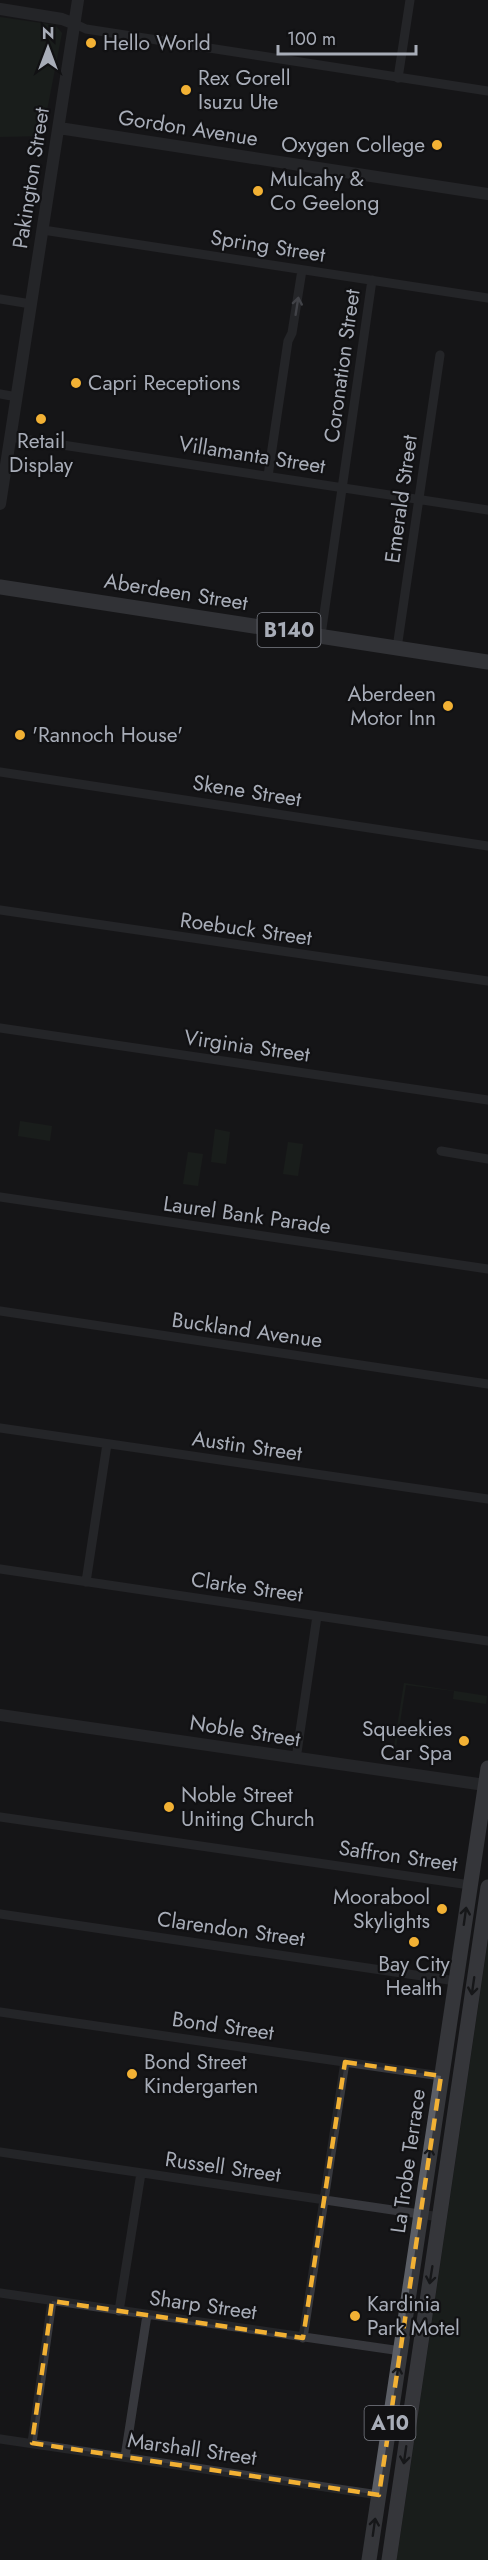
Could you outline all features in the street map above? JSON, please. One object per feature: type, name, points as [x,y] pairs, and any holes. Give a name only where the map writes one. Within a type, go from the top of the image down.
[{"type":"highway","name":"La Trobe Terrace","points":[[369,2560],[488,1768]]},
{"type":"highway","name":"La Trobe Terrace","points":[[389,2560],[488,1887]]},
{"type":"main road","name":"Aberdeen Street","points":[[0,587],[488,662]]},
{"type":"street","name":"Pakington Street","points":[[0,504],[7,439],[17,397],[78,0]]},
{"type":"street","points":[[398,78],[410,0]]},
{"type":"street","points":[[0,9],[62,19],[86,28],[488,91]]},
{"type":"street","name":"Gordon Avenue","points":[[59,128],[488,194]]},
{"type":"street","name":"Spring Street","points":[[43,230],[488,298]]},
{"type":"street","points":[[268,476],[288,341],[292,333],[302,270]]},
{"type":"street","name":"Coronation Street","points":[[321,635],[372,280]]},
{"type":"street","points":[[0,299],[31,304]]},
{"type":"street","name":"Emerald Street","points":[[397,648],[440,356]]},
{"type":"street","points":[[0,394],[17,397]]},
{"type":"street","name":"Villamanta Street","points":[[7,439],[488,510]]},
{"type":"street","name":"Skene Street","points":[[0,772],[488,846]]},
{"type":"street","name":"Roebuck Street","points":[[0,910],[488,981]]},
{"type":"street","name":"Virginia Street","points":[[0,1028],[488,1100]]},
{"type":"street","points":[[441,1151],[488,1159]]},
{"type":"street","name":"Laurel Bank Parade","points":[[0,1197],[488,1269]]},
{"type":"street","name":"Buckland Avenue","points":[[0,1311],[488,1384]]},
{"type":"street","name":"Austin Street","points":[[0,1428],[488,1499]]},
{"type":"street","points":[[86,1582],[107,1444]]},
{"type":"street","name":"Clarke Street","points":[[0,1569],[488,1641]]},
{"type":"street","points":[[296,1759],[316,1616]]},
{"type":"street","name":"Noble Street","points":[[0,1715],[487,1785]]},
{"type":"street","name":"Saffron Street","points":[[0,1817],[470,1885]]},
{"type":"street","name":"Clarendon Street","points":[[0,1914],[456,1981]]},
{"type":"street","name":"Bond Street","points":[[0,2012],[441,2076]]},
{"type":"street","points":[[303,2338],[345,2062]]},
{"type":"street","name":"Russell Street","points":[[0,2152],[440,2217]]},
{"type":"street","points":[[119,2311],[141,2173]]},
{"type":"street","name":"Sharp Street","points":[[0,2293],[401,2351]]},
{"type":"street","points":[[32,2443],[52,2301]]},
{"type":"street","points":[[125,2457],[147,2315]]},
{"type":"street","name":"Marshall Street","points":[[0,2439],[379,2495]]},
{"type":"highlighted area","points":[[345,2062],[441,2076],[379,2495],[32,2443],[52,2301],[303,2338]]},
{"type":"shaded area","points":[[0,17],[55,25],[62,33],[42,136],[0,137]]},
{"type":"shaded area","points":[[20,1121],[52,1126],[50,1141],[18,1136]]},
{"type":"shaded area","points":[[215,1129],[230,1132],[226,1164],[211,1162]]},
{"type":"shaded area","points":[[288,1142],[303,1144],[298,1176],[283,1174]]},
{"type":"shaded area","points":[[188,1152],[203,1154],[198,1186],[183,1184]]},
{"type":"shaded area","points":[[404,1683],[487,1696],[486,1704],[453,1699],[454,1691],[406,1685],[395,1754],[408,1762],[392,1759]]},
{"type":"shaded area","points":[[488,1940],[488,2560],[397,2560],[397,2558]]},
{"type":"place","name":"Hello World","points":[[91,43]]},
{"type":"place","name":"Rex Gorell Isuzu Ute","points":[[186,90]]},
{"type":"place","name":"Oxygen College","points":[[437,145]]},
{"type":"place","name":"Mulcahy & Co Geelong","points":[[258,191]]},
{"type":"place","name":"Capri Receptions","points":[[76,383]]},
{"type":"place","name":"Retail Display","points":[[41,419]]},
{"type":"place","name":"Aberdeen Motor Inn","points":[[448,706]]},
{"type":"place","name":"'Rannoch House'","points":[[20,735]]},
{"type":"place","name":"Squeekies Car Spa","points":[[464,1741]]},
{"type":"place","name":"Noble Street Uniting Church","points":[[169,1807]]},
{"type":"place","name":"Moorabool Skylights","points":[[442,1909]]},
{"type":"place","name":"Bay City Health","points":[[414,1942]]},
{"type":"place","name":"Bond Street Kindergarten","points":[[132,2074]]},
{"type":"place","name":"Kardinia Park Motel","points":[[355,2316]]}]
